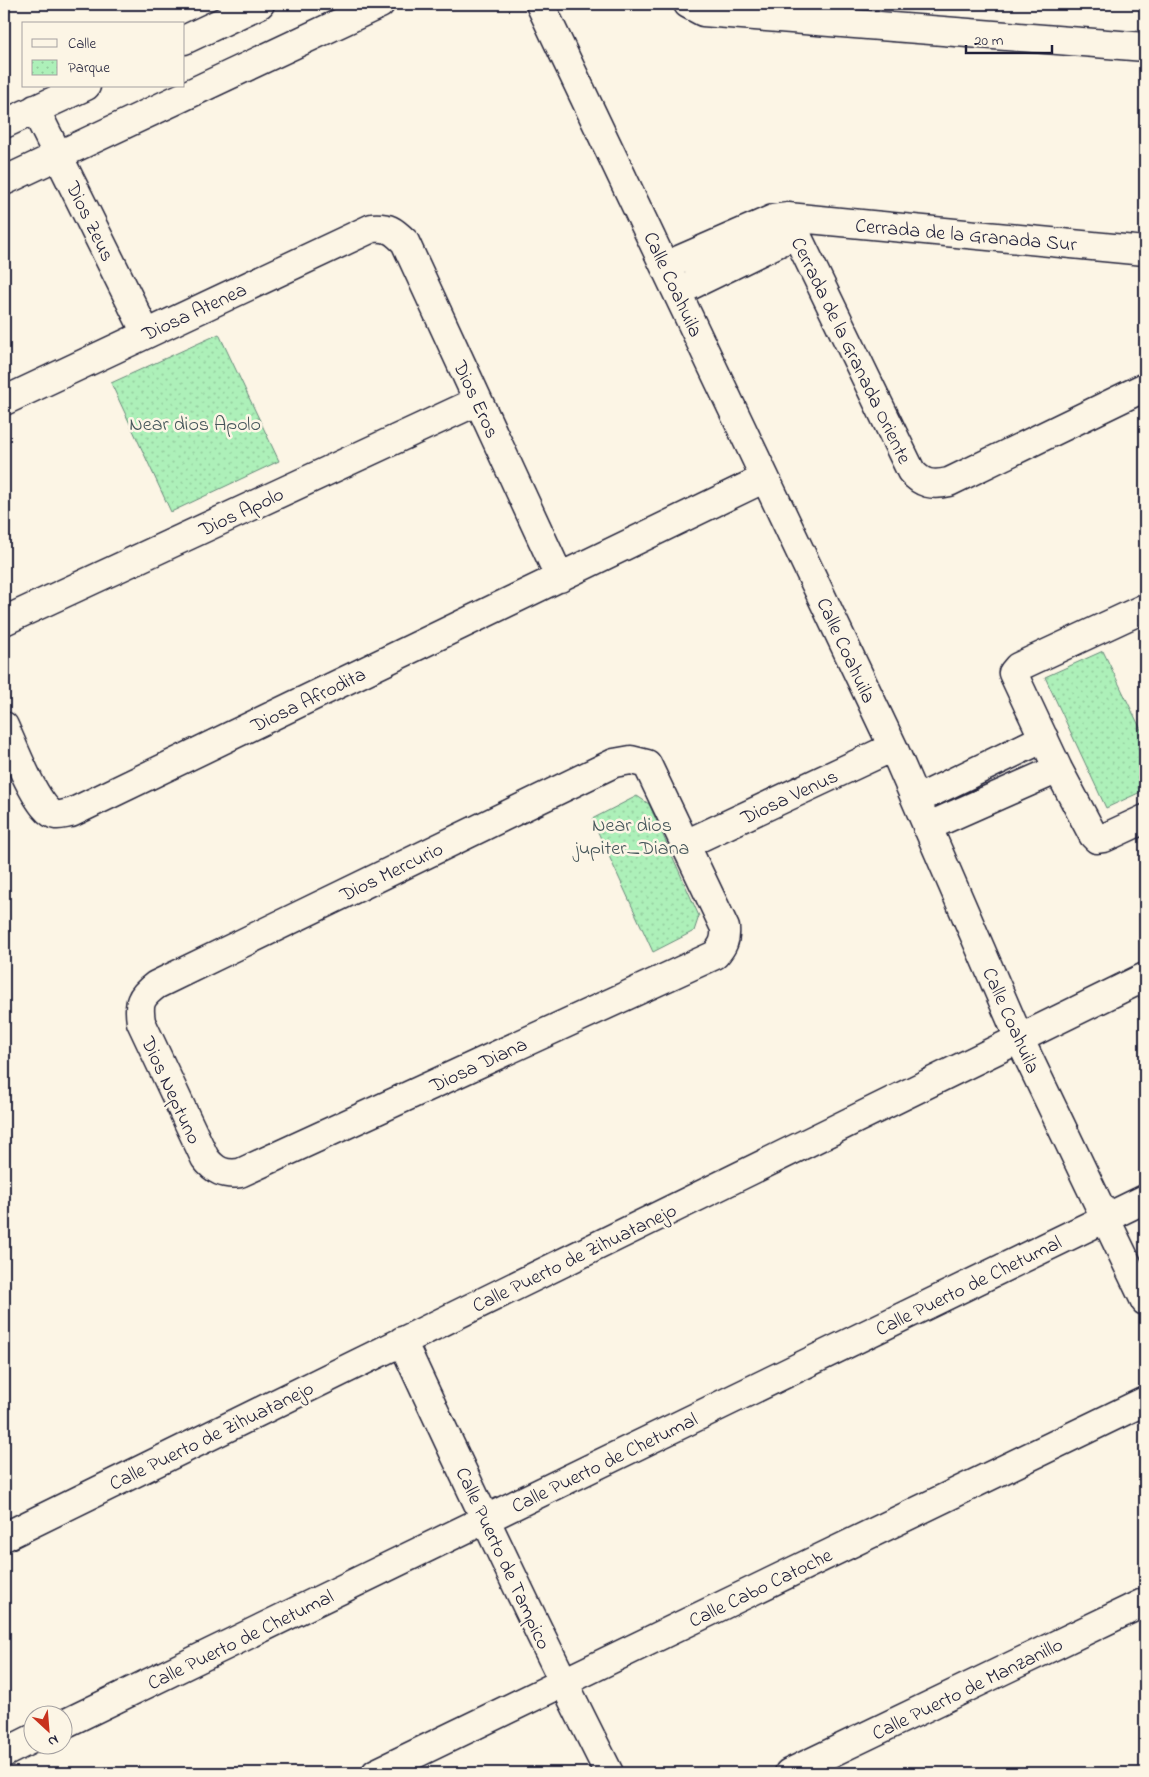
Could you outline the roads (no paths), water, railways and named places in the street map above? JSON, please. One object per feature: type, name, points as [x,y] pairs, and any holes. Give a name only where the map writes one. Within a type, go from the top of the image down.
[{"type":"street","points":[[185,40],[260,4]]},
{"type":"street","points":[[4,181],[380,4]]},
{"type":"street","name":"Calle Coahuila","points":[[540,4],[892,747],[1019,1038],[1145,1300]]},
{"type":"street","points":[[688,4],[704,12],[1145,47]]},
{"type":"street","points":[[4,124],[82,88]]},
{"type":"street","name":"Dios Zeus","points":[[35,109],[146,333]]},
{"type":"street","points":[[665,266],[773,218],[792,225]]},
{"type":"street","points":[[677,292],[792,225]]},
{"type":"street","name":"Cerrada de la Granada Sur","points":[[792,225],[1145,251]]},
{"type":"street","name":"Cerrada de la Granada Oriente","points":[[792,225],[911,471],[924,482],[938,485],[949,482],[1145,387]]},
{"type":"street","name":"Diosa Atenea","points":[[4,400],[372,228],[386,228]]},
{"type":"street","name":"Dios Eros","points":[[386,228],[396,232],[405,242],[560,578]]},
{"type":"street","name":"Dios Apolo","points":[[4,621],[478,401]]},
{"type":"street","name":"Diosa Afrodita","points":[[4,726],[38,800],[48,811],[56,815],[71,812],[765,478]]},
{"type":"street","points":[[1145,608],[1018,667],[1014,672],[1014,678],[1058,769],[1097,839],[1104,838],[1145,819]]},
{"type":"street","points":[[916,800],[1044,738]]},
{"type":"street","name":"Diosa Venus","points":[[686,844],[892,747]]},
{"type":"street","name":"Dios Mercurio","points":[[141,1000],[146,992],[156,985],[614,763],[631,760],[647,764],[686,844]]},
{"type":"street","points":[[928,827],[1058,769]]},
{"type":"street","name":"Diosa Diana","points":[[221,1172],[240,1173],[715,955],[726,939],[725,928],[686,844]]},
{"type":"street","name":"Calle Puerto de Zihuatanejo","points":[[4,1537],[1145,977]]},
{"type":"street","name":"Dios Neptuno","points":[[141,1000],[139,1010],[141,1022],[205,1158],[211,1166],[221,1172]]},
{"type":"street","name":"Calle Puerto de Chetumal","points":[[72,1720],[1145,1199]]},
{"type":"street","name":"Calle Puerto de Tampico","points":[[402,1341],[562,1682],[609,1773]]},
{"type":"street","name":"Calle Cabo Catoche","points":[[376,1773],[1145,1401]]},
{"type":"street","name":"Calle Puerto de Manzanillo","points":[[789,1773],[1145,1602]]},
{"type":"street","points":[[4,1753],[22,1744]]},
{"type":"park label","name":"Near dios Apolo","points":[[195,423]]},
{"type":"park label","name":"Near dios jupiter_Diana","points":[[632,836]]}]
